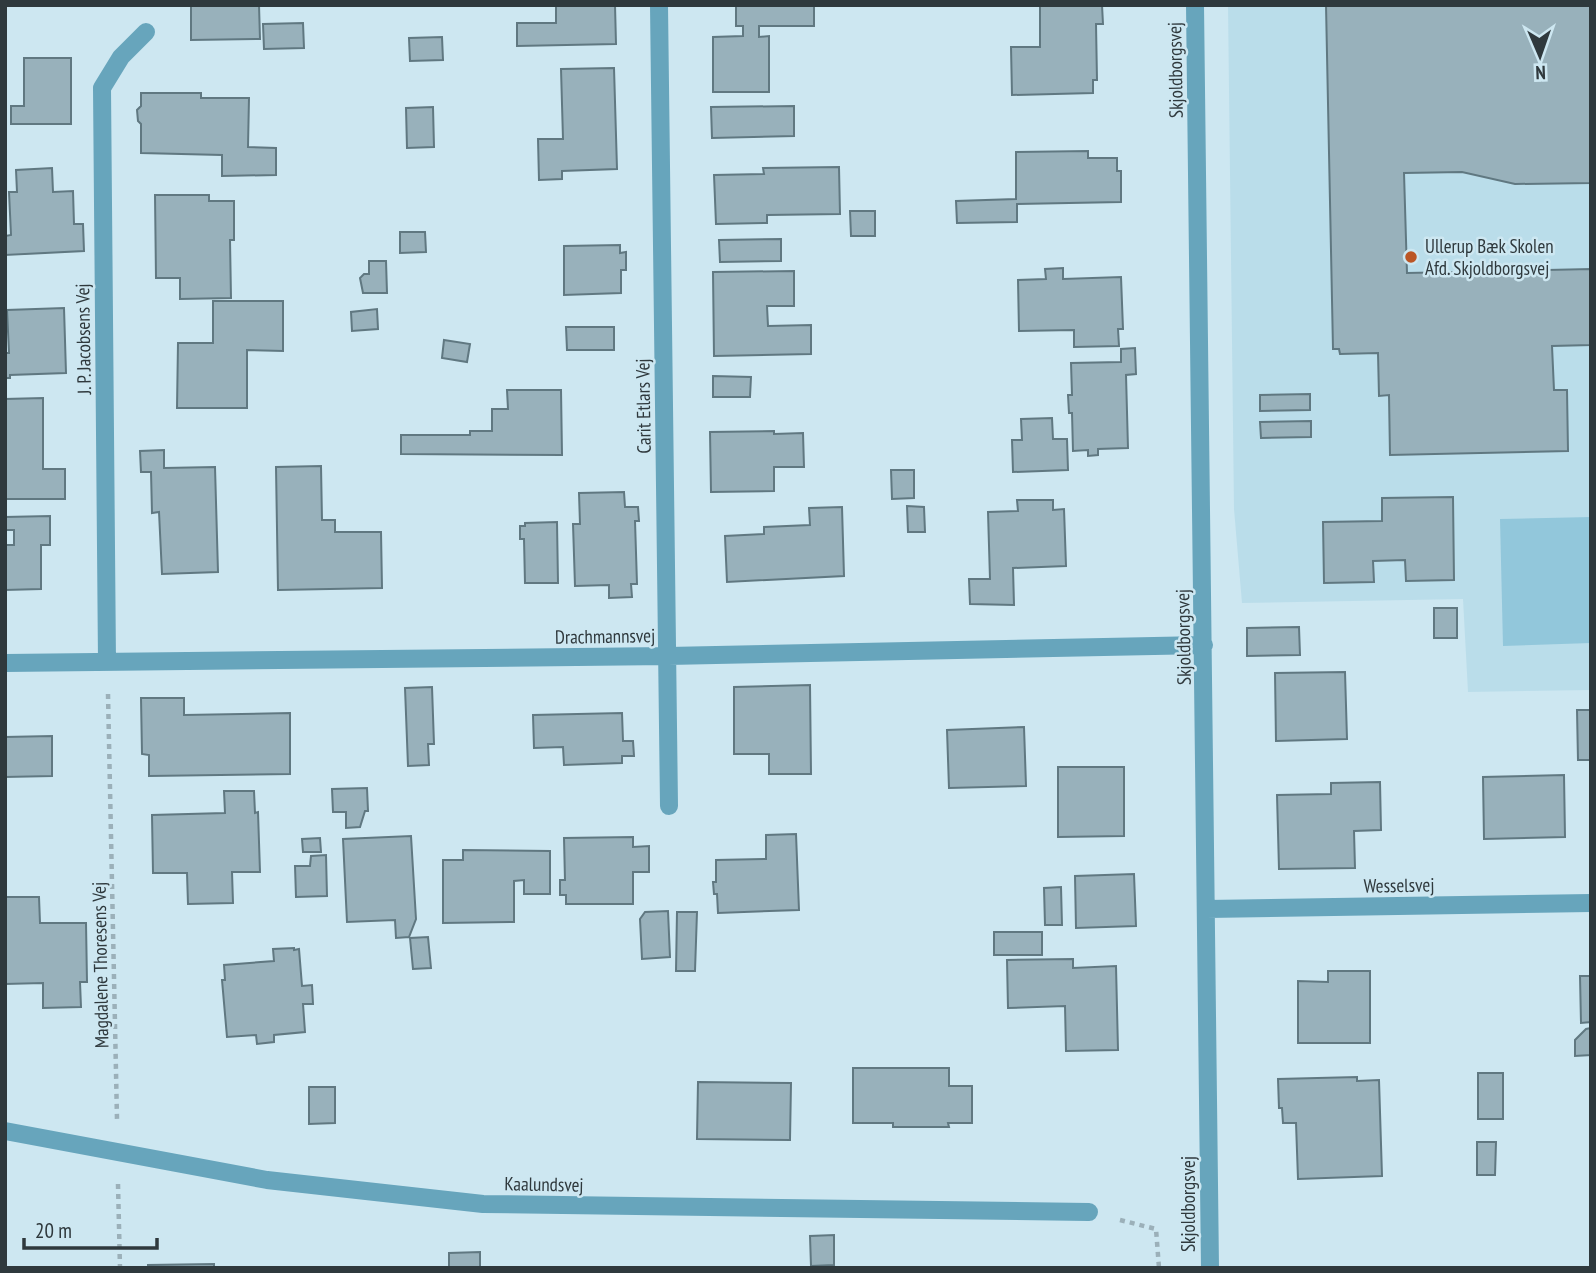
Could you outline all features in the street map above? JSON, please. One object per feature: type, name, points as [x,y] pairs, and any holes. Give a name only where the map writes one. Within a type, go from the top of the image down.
[{"type":"street","name":"Carit Etlars Vej","points":[[659,5],[669,806]]},
{"type":"street","name":"Skjoldborgsvej","points":[[1195,5],[1210,1268]]},
{"type":"street","name":"J. P. Jacobsens Vej","points":[[107,662],[102,88],[121,57],[146,32]]},
{"type":"street","name":"Drachmannsvej","points":[[5,663],[668,656],[1204,645]]},
{"type":"street","name":"Wesselsvej","points":[[1207,909],[1591,903]]},
{"type":"street","name":"Kaalundsvej","points":[[5,1131],[267,1180],[483,1204],[1089,1212]]},
{"type":"path","name":"Magdalene Thoresens Vej","points":[[107,662],[120,1268]]},
{"type":"path","points":[[1156,1229],[1159,1268]]},
{"type":"shaded area","name":"Ullerup Bæk Skolen Afd. Skjoldborgsvej","points":[[1228,5],[1591,5],[1591,690],[1468,692],[1463,599],[1242,603],[1234,509]]},
{"type":"shaded area","points":[[1591,517],[1591,643],[1503,646],[1500,519]]},
{"type":"building","points":[[191,5],[259,5],[260,39],[191,40]]},
{"type":"building","points":[[556,5],[615,5],[616,44],[517,46],[517,23],[556,23]]},
{"type":"building","points":[[736,5],[814,5],[814,26],[759,26],[759,37],[769,36],[769,92],[713,92],[713,37],[743,36],[743,26],[736,26]]},
{"type":"building","points":[[1040,5],[1102,5],[1103,24],[1096,24],[1097,80],[1093,80],[1093,93],[1012,95],[1011,47],[1040,47]]},
{"type":"building","points":[[1326,5],[1591,5],[1591,183],[1515,184],[1462,172],[1404,173],[1407,273],[1591,269],[1591,345],[1552,346],[1554,390],[1567,390],[1568,451],[1390,455],[1389,395],[1379,396],[1378,353],[1340,354],[1339,349],[1333,349]]},
{"type":"building","points":[[303,23],[304,48],[264,49],[263,24]]},
{"type":"building","points":[[442,37],[443,60],[410,61],[409,38]]},
{"type":"building","points":[[24,58],[71,58],[71,124],[11,124],[11,106],[24,106]]},
{"type":"building","points":[[614,68],[617,169],[562,171],[562,179],[539,180],[538,139],[563,139],[561,69]]},
{"type":"building","points":[[141,93],[201,93],[201,98],[249,98],[248,147],[276,148],[276,175],[222,176],[222,155],[141,153],[141,124],[137,110],[141,106]]},
{"type":"building","points":[[794,106],[794,136],[712,138],[711,107]]},
{"type":"building","points":[[433,107],[434,147],[407,148],[406,108]]},
{"type":"building","points":[[1088,151],[1088,158],[1117,158],[1117,171],[1121,171],[1121,202],[1017,204],[1017,222],[957,223],[956,201],[1016,199],[1016,152]]},
{"type":"building","points":[[839,167],[840,214],[767,215],[767,223],[716,224],[714,175],[764,174],[763,168]]},
{"type":"building","points":[[52,168],[53,192],[73,191],[74,224],[83,224],[84,251],[5,255],[5,236],[11,235],[9,192],[17,192],[16,170]]},
{"type":"building","points":[[155,195],[209,195],[209,201],[234,201],[234,240],[230,240],[231,298],[180,299],[180,278],[156,278]]},
{"type":"building","points":[[850,211],[875,211],[875,236],[851,236]]},
{"type":"building","points":[[400,232],[425,232],[426,252],[400,253]]},
{"type":"building","points":[[781,239],[781,261],[720,262],[719,240]]},
{"type":"building","points":[[620,245],[620,253],[626,252],[626,270],[621,270],[621,293],[564,295],[564,246]]},
{"type":"building","points":[[369,261],[386,261],[387,293],[363,293],[360,278],[369,274]]},
{"type":"building","points":[[1063,268],[1063,279],[1121,277],[1123,329],[1118,329],[1119,346],[1074,347],[1074,330],[1019,331],[1018,280],[1046,279],[1045,269]]},
{"type":"building","points":[[794,271],[794,306],[767,306],[768,326],[811,325],[811,354],[714,356],[713,272]]},
{"type":"building","points":[[213,301],[283,301],[283,351],[247,350],[247,408],[177,408],[178,343],[213,343]]},
{"type":"building","points":[[64,308],[66,373],[10,375],[10,378],[5,378],[5,353],[9,353],[7,310]]},
{"type":"building","points":[[377,309],[378,329],[352,331],[351,312]]},
{"type":"building","points":[[566,327],[614,327],[614,350],[567,350]]},
{"type":"building","points":[[444,340],[470,344],[467,362],[442,358]]},
{"type":"building","points":[[1135,348],[1136,374],[1126,375],[1128,448],[1098,449],[1098,455],[1088,456],[1088,450],[1073,451],[1072,413],[1069,413],[1068,395],[1072,395],[1071,363],[1121,362],[1121,349]]},
{"type":"building","points":[[713,376],[751,377],[750,397],[713,397]]},
{"type":"building","points":[[507,390],[561,390],[562,455],[401,454],[401,435],[470,435],[470,431],[492,431],[492,409],[508,409]]},
{"type":"building","points":[[1310,394],[1310,410],[1260,411],[1260,395]]},
{"type":"building","points":[[43,398],[43,469],[65,469],[65,499],[5,499],[5,399]]},
{"type":"building","points":[[1052,418],[1053,439],[1067,439],[1068,470],[1013,472],[1012,440],[1022,440],[1021,419]]},
{"type":"building","points":[[1311,421],[1311,437],[1261,438],[1260,422]]},
{"type":"building","points":[[774,431],[774,434],[803,433],[804,467],[774,467],[774,491],[711,492],[710,432]]},
{"type":"building","points":[[164,450],[164,468],[215,467],[218,572],[162,574],[159,512],[152,513],[151,472],[141,472],[140,451]]},
{"type":"building","points":[[321,466],[322,520],[335,520],[335,532],[381,532],[382,588],[278,590],[276,467]]},
{"type":"building","points":[[891,470],[914,470],[914,498],[892,499]]},
{"type":"building","points":[[624,492],[625,507],[638,507],[639,521],[635,521],[637,584],[631,584],[632,597],[609,598],[609,585],[575,586],[573,524],[580,524],[579,493]]},
{"type":"building","points":[[1453,497],[1454,580],[1406,581],[1405,560],[1373,561],[1374,582],[1324,583],[1323,522],[1382,521],[1382,498]]},
{"type":"building","points":[[1017,500],[1053,500],[1053,510],[1064,509],[1066,566],[1013,568],[1014,605],[970,604],[969,579],[990,579],[988,512],[1018,511]]},
{"type":"building","points":[[907,506],[924,507],[925,532],[908,532]]},
{"type":"building","points":[[842,507],[844,576],[727,582],[725,536],[764,534],[764,527],[810,525],[809,508]]},
{"type":"building","points":[[50,516],[50,545],[41,545],[41,589],[5,590],[5,545],[14,545],[14,530],[5,530],[5,517]]},
{"type":"building","points":[[557,522],[558,583],[525,583],[524,539],[520,539],[520,526],[525,526],[525,523]]},
{"type":"building","points":[[1434,608],[1457,608],[1457,638],[1434,638]]},
{"type":"building","points":[[1299,627],[1300,655],[1247,656],[1247,628]]},
{"type":"building","points":[[1345,672],[1347,739],[1276,741],[1275,673]]},
{"type":"building","points":[[810,685],[811,774],[769,774],[769,754],[734,754],[734,687]]},
{"type":"building","points":[[432,687],[434,744],[428,744],[429,765],[408,766],[405,688]]},
{"type":"building","points":[[141,698],[184,698],[184,715],[290,713],[290,774],[149,776],[149,755],[142,754]]},
{"type":"building","points":[[1577,710],[1591,710],[1591,760],[1578,760]]},
{"type":"building","points":[[622,713],[623,741],[633,741],[634,756],[622,756],[622,763],[564,765],[563,747],[534,748],[533,715]]},
{"type":"building","points":[[1024,727],[1026,786],[949,788],[947,730]]},
{"type":"building","points":[[52,736],[52,776],[5,777],[5,737]]},
{"type":"building","points":[[1058,767],[1124,767],[1124,836],[1058,837]]},
{"type":"building","points":[[1564,775],[1565,837],[1484,839],[1483,777]]},
{"type":"building","points":[[1380,782],[1381,830],[1354,831],[1355,868],[1279,869],[1277,795],[1331,794],[1331,783]]},
{"type":"building","points":[[367,788],[368,811],[365,811],[360,827],[346,828],[346,812],[333,812],[332,789]]},
{"type":"building","points":[[224,791],[254,791],[255,813],[258,812],[260,872],[232,872],[233,903],[188,904],[187,873],[153,873],[152,815],[225,813]]},
{"type":"building","points":[[796,834],[799,910],[718,913],[713,882],[716,882],[716,860],[766,859],[766,835]]},
{"type":"building","points":[[411,836],[416,919],[409,937],[396,938],[395,920],[347,922],[343,839]]},
{"type":"building","points":[[633,837],[633,847],[649,846],[649,872],[633,872],[633,904],[566,904],[566,895],[560,895],[560,880],[565,880],[564,838]]},
{"type":"building","points":[[320,838],[321,852],[303,852],[302,839]]},
{"type":"building","points":[[463,850],[550,851],[550,894],[524,894],[524,880],[514,881],[514,922],[443,923],[443,860],[463,860]]},
{"type":"building","points":[[326,855],[327,896],[296,897],[295,866],[310,866],[311,856]]},
{"type":"building","points":[[1134,874],[1136,926],[1076,928],[1075,876]]},
{"type":"building","points":[[1061,887],[1062,925],[1045,925],[1044,888]]},
{"type":"building","points":[[5,897],[39,897],[40,923],[86,923],[87,982],[80,982],[81,1007],[43,1008],[43,983],[5,984]]},
{"type":"building","points":[[668,911],[670,957],[642,959],[640,919],[645,912]]},
{"type":"building","points":[[677,912],[697,912],[695,971],[676,971]]},
{"type":"building","points":[[994,932],[1042,932],[1042,955],[994,955]]},
{"type":"building","points":[[428,937],[431,968],[413,969],[410,938]]},
{"type":"building","points":[[273,949],[299,949],[302,986],[312,985],[313,1004],[303,1004],[305,1032],[274,1035],[274,1042],[257,1044],[256,1035],[227,1037],[222,980],[225,980],[224,965],[274,961]]},
{"type":"building","points":[[1073,959],[1073,968],[1116,966],[1118,1050],[1066,1051],[1065,1006],[1008,1008],[1007,960]]},
{"type":"building","points":[[1328,971],[1370,971],[1370,1043],[1298,1043],[1298,981],[1328,982]]},
{"type":"building","points":[[1580,976],[1591,976],[1591,1022],[1581,1023]]},
{"type":"building","points":[[1591,1028],[1591,1055],[1575,1056],[1575,1040],[1586,1029]]},
{"type":"building","points":[[853,1068],[949,1068],[949,1086],[972,1086],[972,1123],[948,1123],[949,1127],[893,1127],[893,1123],[853,1123]]},
{"type":"building","points":[[1478,1073],[1503,1073],[1503,1119],[1478,1119]]},
{"type":"building","points":[[1357,1077],[1357,1081],[1379,1080],[1382,1176],[1298,1179],[1296,1123],[1283,1123],[1282,1108],[1279,1108],[1278,1079]]},
{"type":"building","points":[[698,1082],[791,1083],[790,1140],[697,1139]]},
{"type":"building","points":[[309,1087],[335,1087],[335,1123],[309,1124]]},
{"type":"building","points":[[1477,1142],[1496,1142],[1495,1175],[1477,1175]]},
{"type":"building","points":[[834,1235],[834,1265],[811,1266],[810,1236]]},
{"type":"building","points":[[480,1252],[480,1268],[449,1268],[449,1253]]},
{"type":"building","points":[[214,1264],[214,1268],[148,1268],[148,1265]]},
{"type":"place","name":"Ullerup Bæk Skolen Afd. Skjoldborgsvej","points":[[1411,257]]}]
